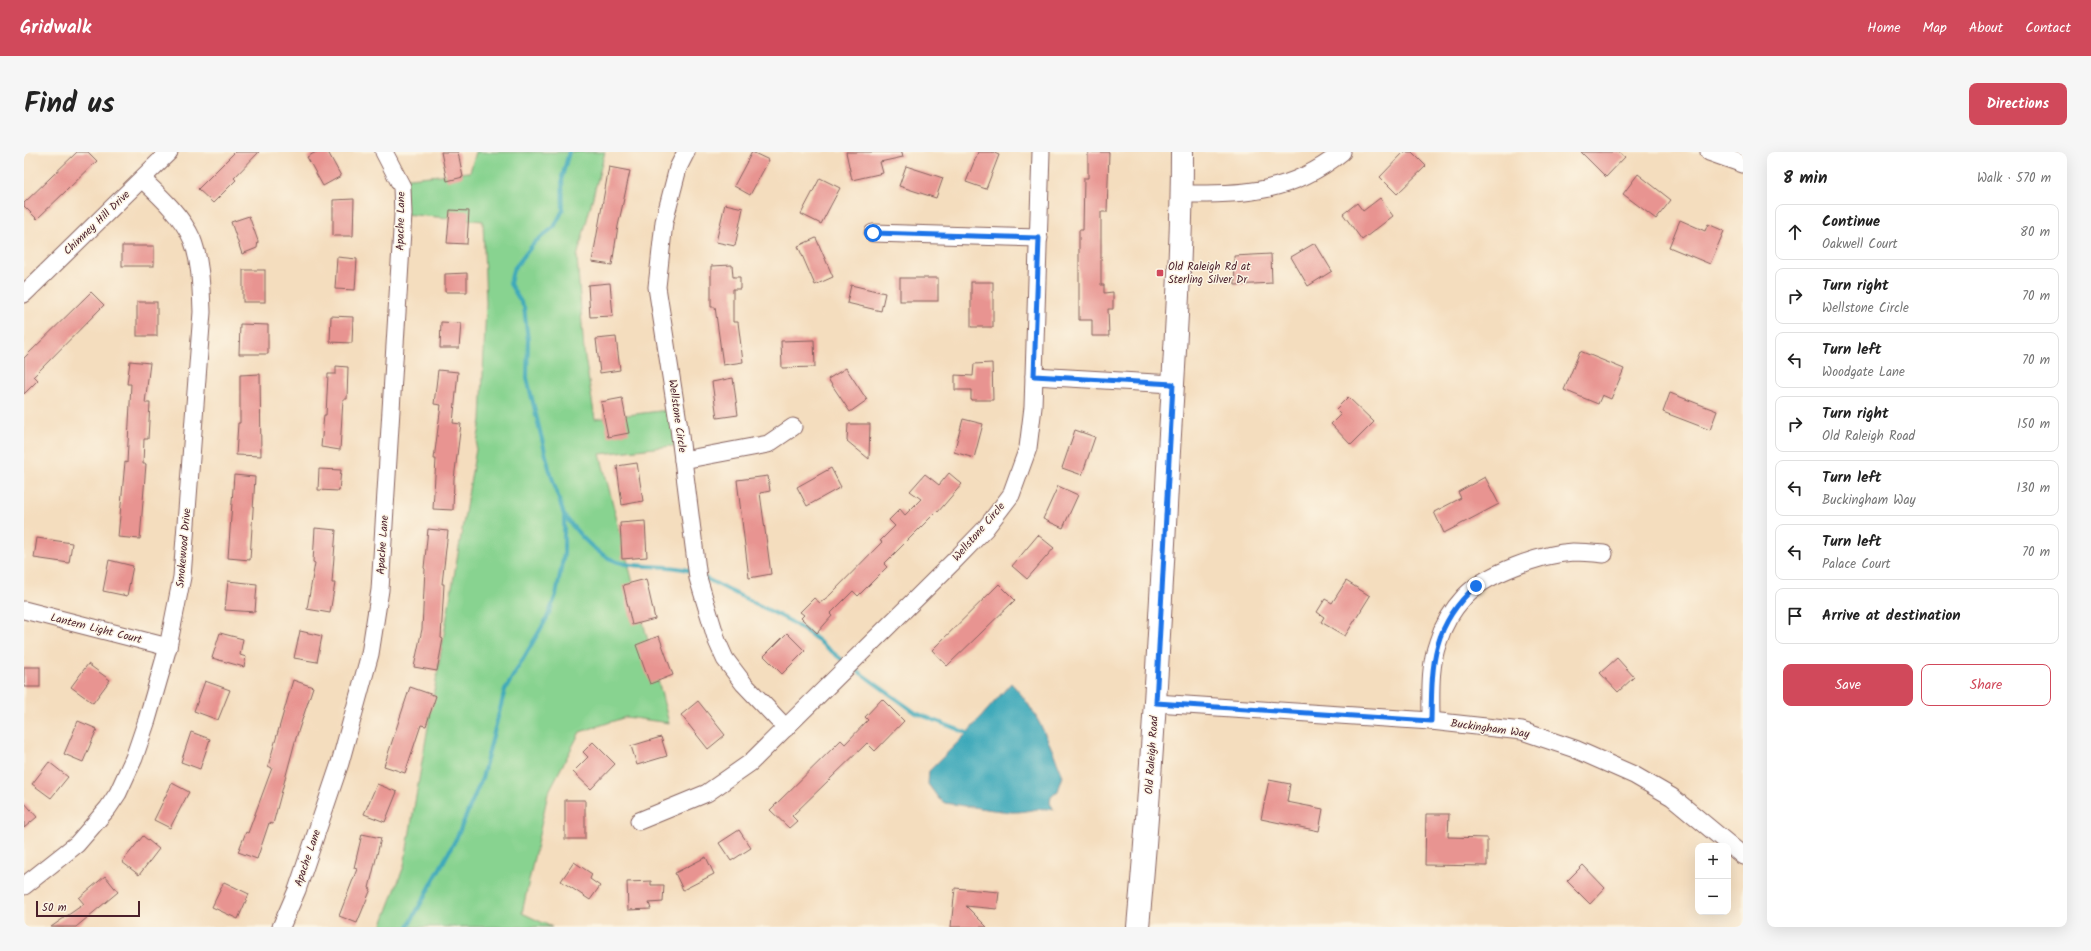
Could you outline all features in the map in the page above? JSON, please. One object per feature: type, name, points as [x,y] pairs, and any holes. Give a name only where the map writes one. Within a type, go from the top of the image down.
[{"type":"main road","name":"Old Raleigh Road","points":[[1138,927],[1156,703],[1182,194],[1182,152]]},
{"type":"street","name":"Chimney Hill Drive","points":[[24,294],[169,152]]},
{"type":"street","name":"Apache Lane","points":[[280,927],[297,890],[340,763],[370,654],[380,590],[403,214],[402,187],[384,152]]},
{"type":"street","name":"Wellstone Circle","points":[[686,152],[678,168],[664,222],[657,287],[683,460],[698,578],[716,641],[725,659],[744,684],[786,728]]},
{"type":"street","name":"Wellstone Circle","points":[[639,821],[707,792],[750,763],[954,560],[985,528],[1011,494],[1028,448],[1034,376],[1041,152]]},
{"type":"street","points":[[1182,194],[1229,195],[1256,192],[1302,177],[1317,170],[1342,152]]},
{"type":"street","points":[[1709,152],[1743,164]]},
{"type":"street","name":"Smokewood Drive","points":[[24,886],[77,844],[95,824],[118,793],[134,758],[168,647],[177,607],[185,548],[202,312],[201,277],[191,237],[164,201],[142,179]]},
{"type":"street","points":[[873,233],[1039,238]]},
{"type":"street","points":[[1034,376],[1173,384]]},
{"type":"street","points":[[683,460],[768,444],[793,427]]},
{"type":"street","points":[[1431,721],[1432,670],[1437,644],[1445,624],[1465,596],[1476,586],[1500,573],[1532,561],[1572,552],[1604,554]]},
{"type":"street","name":"Lantern Light Court","points":[[24,610],[168,647]]},
{"type":"street","name":"Buckingham Way","points":[[1156,703],[1431,721],[1522,731],[1575,749],[1634,775],[1672,798],[1743,856]]},
{"type":"green space","points":[[476,152],[605,152],[577,257],[584,351],[595,419],[676,409],[681,445],[600,454],[669,723],[626,717],[580,732],[548,793],[522,913],[552,927],[381,927],[404,866],[481,420],[486,304],[483,221],[403,214],[399,179],[470,172]]},
{"type":"water","points":[[1011,683],[1028,704],[1042,727],[1063,776],[1058,791],[1051,797],[1050,803],[1054,810],[1038,809],[1022,812],[1011,812],[945,803],[939,799],[928,784],[929,771],[967,733]]},
{"type":"building","points":[[77,152],[88,152],[97,161],[37,219],[24,206],[24,203]]},
{"type":"building","points":[[235,152],[259,152],[234,178],[236,180],[213,203],[198,189]]},
{"type":"building","points":[[316,152],[328,152],[341,176],[323,186],[307,157]]},
{"type":"building","points":[[441,152],[458,152],[463,177],[447,181]]},
{"type":"building","points":[[752,152],[769,160],[750,195],[734,186]]},
{"type":"building","points":[[846,152],[902,152],[903,157],[880,162],[883,173],[852,180]]},
{"type":"building","points":[[978,152],[992,152],[999,155],[986,189],[966,182]]},
{"type":"building","points":[[1088,152],[1109,152],[1107,212],[1101,212],[1101,285],[1104,285],[1104,293],[1113,292],[1113,309],[1108,309],[1109,336],[1092,336],[1092,320],[1079,320],[1079,230],[1083,230],[1084,178],[1088,178]]},
{"type":"building","points":[[1404,152],[1412,152],[1426,166],[1397,194],[1380,177]]},
{"type":"building","points":[[1581,152],[1619,152],[1625,157],[1606,177]]},
{"type":"building","points":[[906,166],[943,178],[936,198],[899,186]]},
{"type":"building","points":[[609,167],[630,171],[618,226],[612,265],[592,262]]},
{"type":"building","points":[[1638,174],[1671,200],[1656,219],[1623,194]]},
{"type":"building","points":[[820,178],[840,188],[821,224],[801,214]]},
{"type":"building","points":[[1380,198],[1393,216],[1362,240],[1343,214],[1357,203],[1363,211]]},
{"type":"building","points":[[354,199],[353,236],[333,236],[333,200]]},
{"type":"building","points":[[725,204],[743,208],[735,246],[716,242]]},
{"type":"building","points":[[450,210],[469,211],[467,244],[447,243]]},
{"type":"building","points":[[249,216],[258,241],[257,248],[242,254],[231,222]]},
{"type":"building","points":[[1680,220],[1705,231],[1708,224],[1724,231],[1710,264],[1669,247]]},
{"type":"building","points":[[816,238],[833,277],[815,285],[798,246]]},
{"type":"building","points":[[1315,243],[1332,271],[1308,286],[1291,257]]},
{"type":"building","points":[[122,246],[154,246],[154,266],[122,266]]},
{"type":"building","points":[[1271,254],[1272,283],[1235,285],[1234,256]]},
{"type":"building","points":[[337,257],[357,259],[355,290],[335,289]]},
{"type":"building","points":[[732,265],[733,277],[740,277],[740,289],[733,289],[733,322],[738,322],[743,362],[723,365],[715,307],[711,307],[711,266]]},
{"type":"building","points":[[243,270],[265,270],[265,302],[243,302]]},
{"type":"building","points":[[467,273],[467,292],[445,292],[445,274]]},
{"type":"building","points":[[900,278],[938,278],[938,301],[900,301]]},
{"type":"building","points":[[971,282],[993,282],[993,327],[971,327]]},
{"type":"building","points":[[610,283],[613,316],[590,317],[588,285]]},
{"type":"building","points":[[851,285],[885,293],[881,311],[847,303]]},
{"type":"building","points":[[91,292],[104,305],[34,376],[38,380],[24,394],[24,358]]},
{"type":"building","points":[[137,302],[157,302],[157,336],[137,336]]},
{"type":"building","points":[[331,316],[353,317],[352,343],[330,342]]},
{"type":"building","points":[[441,322],[461,323],[459,348],[440,348]]},
{"type":"building","points":[[240,324],[268,325],[268,354],[239,354]]},
{"type":"building","points":[[616,337],[620,370],[600,373],[596,339]]},
{"type":"building","points":[[814,340],[815,367],[782,368],[781,341]]},
{"type":"building","points":[[1580,351],[1624,369],[1611,399],[1602,395],[1598,404],[1564,390]]},
{"type":"building","points":[[130,361],[150,363],[145,403],[150,403],[148,439],[144,439],[143,464],[146,464],[140,539],[118,537],[125,462],[127,463],[131,384],[127,384]]},
{"type":"building","points":[[992,363],[993,400],[971,400],[971,390],[955,390],[955,375],[973,376],[974,364]]},
{"type":"building","points":[[336,366],[348,367],[347,399],[343,399],[340,450],[321,447],[324,415],[326,415],[328,374],[336,374]]},
{"type":"building","points":[[846,368],[867,400],[850,412],[828,379]]},
{"type":"building","points":[[438,370],[458,372],[453,423],[461,424],[454,479],[453,510],[433,509],[436,459],[434,459],[441,405],[434,404]]},
{"type":"building","points":[[260,374],[261,456],[236,455],[238,423],[240,423],[240,375]]},
{"type":"building","points":[[733,378],[738,415],[717,418],[712,382]]},
{"type":"building","points":[[1670,393],[1717,411],[1710,430],[1663,412]]},
{"type":"building","points":[[1348,397],[1374,422],[1351,445],[1331,424],[1341,414],[1336,409]]},
{"type":"building","points":[[622,398],[629,433],[608,437],[601,402]]},
{"type":"building","points":[[963,419],[983,424],[974,458],[954,452]]},
{"type":"building","points":[[848,424],[870,424],[869,459],[847,441]]},
{"type":"building","points":[[1075,430],[1095,437],[1082,475],[1062,468]]},
{"type":"building","points":[[637,463],[643,501],[622,505],[617,466]]},
{"type":"building","points":[[831,468],[841,487],[807,506],[797,487]]},
{"type":"building","points":[[319,469],[341,470],[339,491],[318,490]]},
{"type":"building","points":[[949,473],[962,484],[938,512],[937,511],[884,564],[887,567],[858,596],[853,591],[830,614],[832,616],[817,633],[801,618],[804,615],[800,612],[814,598],[820,603],[830,595],[882,542],[880,541],[895,526],[889,520],[900,509],[905,515],[921,499],[910,491],[925,474],[939,485]]},
{"type":"building","points":[[234,475],[255,477],[250,560],[228,558]]},
{"type":"building","points":[[768,476],[770,491],[760,493],[771,574],[749,578],[737,480]]},
{"type":"building","points":[[1485,477],[1499,504],[1444,533],[1434,512],[1461,498],[1458,492]]},
{"type":"building","points":[[1058,486],[1078,495],[1063,528],[1043,519]]},
{"type":"building","points":[[645,521],[647,557],[622,559],[620,523]]},
{"type":"building","points":[[315,528],[336,530],[332,583],[335,583],[330,613],[307,609],[315,563],[313,562]]},
{"type":"building","points":[[428,529],[448,531],[442,584],[444,584],[441,638],[443,639],[437,671],[414,667],[422,629],[424,568]]},
{"type":"building","points":[[1038,535],[1054,548],[1027,579],[1012,566]]},
{"type":"building","points":[[37,538],[72,543],[69,563],[34,558]]},
{"type":"building","points":[[109,560],[133,566],[127,596],[103,591]]},
{"type":"building","points":[[646,579],[655,619],[632,625],[623,585]]},
{"type":"building","points":[[228,581],[257,584],[255,612],[225,610]]},
{"type":"building","points":[[1346,581],[1370,596],[1345,636],[1321,622],[1324,617],[1317,612],[1325,599],[1332,603]]},
{"type":"building","points":[[999,584],[1015,600],[947,666],[932,650]]},
{"type":"building","points":[[300,631],[322,636],[317,662],[294,658]]},
{"type":"building","points":[[220,633],[243,639],[240,655],[246,657],[244,667],[212,658]]},
{"type":"building","points":[[787,633],[805,651],[782,674],[764,656]]},
{"type":"building","points":[[659,636],[673,675],[650,684],[636,645]]},
{"type":"building","points":[[1617,658],[1634,677],[1618,692],[1600,673]]},
{"type":"building","points":[[88,664],[110,680],[93,703],[71,687]]},
{"type":"building","points":[[24,667],[40,667],[40,687],[24,687]]},
{"type":"building","points":[[293,680],[313,687],[296,738],[273,824],[269,823],[257,859],[238,852],[246,832],[248,833],[272,768],[268,766]]},
{"type":"building","points":[[205,681],[230,690],[218,720],[194,711]]},
{"type":"building","points":[[410,687],[436,696],[426,726],[421,725],[405,773],[384,766]]},
{"type":"building","points":[[882,699],[904,721],[875,751],[867,743],[792,816],[797,821],[789,828],[770,810],[841,740],[845,744],[868,720],[865,717]]},
{"type":"building","points":[[698,701],[725,735],[708,749],[681,715]]},
{"type":"building","points":[[78,721],[97,729],[83,762],[64,754]]},
{"type":"building","points":[[191,732],[210,739],[200,769],[181,762]]},
{"type":"building","points":[[661,737],[667,756],[637,765],[631,746]]},
{"type":"building","points":[[593,742],[615,764],[591,789],[573,772],[588,757],[583,752]]},
{"type":"building","points":[[49,762],[68,777],[51,798],[32,784]]},
{"type":"building","points":[[1269,780],[1290,784],[1287,802],[1323,809],[1319,831],[1261,819]]},
{"type":"building","points":[[172,783],[189,792],[170,828],[154,820]]},
{"type":"building","points":[[377,784],[397,792],[385,822],[364,814]]},
{"type":"building","points":[[565,800],[585,800],[585,839],[565,839]]},
{"type":"building","points":[[24,802],[37,817],[24,828]]},
{"type":"building","points":[[1426,814],[1449,814],[1448,837],[1487,838],[1487,866],[1425,865]]},
{"type":"building","points":[[739,830],[751,848],[731,861],[719,843]]},
{"type":"building","points":[[362,834],[381,838],[369,888],[371,889],[357,923],[339,916],[357,869],[354,868]]},
{"type":"building","points":[[143,836],[159,849],[139,875],[122,862]]},
{"type":"building","points":[[706,857],[714,874],[683,890],[675,873]]},
{"type":"building","points":[[574,862],[592,874],[590,879],[600,886],[590,900],[561,881]]},
{"type":"building","points":[[1583,865],[1605,888],[1590,904],[1567,881]]},
{"type":"building","points":[[105,876],[118,892],[76,927],[51,927],[84,904],[79,898]]},
{"type":"building","points":[[651,881],[651,885],[664,885],[663,902],[649,903],[651,909],[628,910],[627,882]]},
{"type":"building","points":[[224,882],[249,894],[238,919],[212,907]]},
{"type":"building","points":[[955,888],[999,892],[997,909],[966,906],[987,927],[951,927]]},
{"type":"waterway","points":[[408,927],[457,837],[482,778],[505,690],[547,618],[556,595],[564,554],[564,515],[549,468],[527,378],[528,340],[524,307],[510,284],[513,270],[535,242],[554,227],[563,210],[562,177],[569,152]]},
{"type":"waterway","points":[[564,515],[576,531],[591,546],[616,562],[634,565],[677,568],[694,572]]},
{"type":"waterway","points":[[703,577],[790,621],[811,635],[846,663]]},
{"type":"waterway","points":[[852,667],[916,713],[967,733],[970,737]]},
{"type":"place","name":"Old Raleigh Rd at Sterling Silver Dr","points":[[1160,273]]},
{"type":"route","points":[[873,233],[1039,238],[1034,376],[1173,384],[1156,703],[1431,721],[1432,670],[1437,644],[1445,624],[1456,607],[1476,586]]}]
